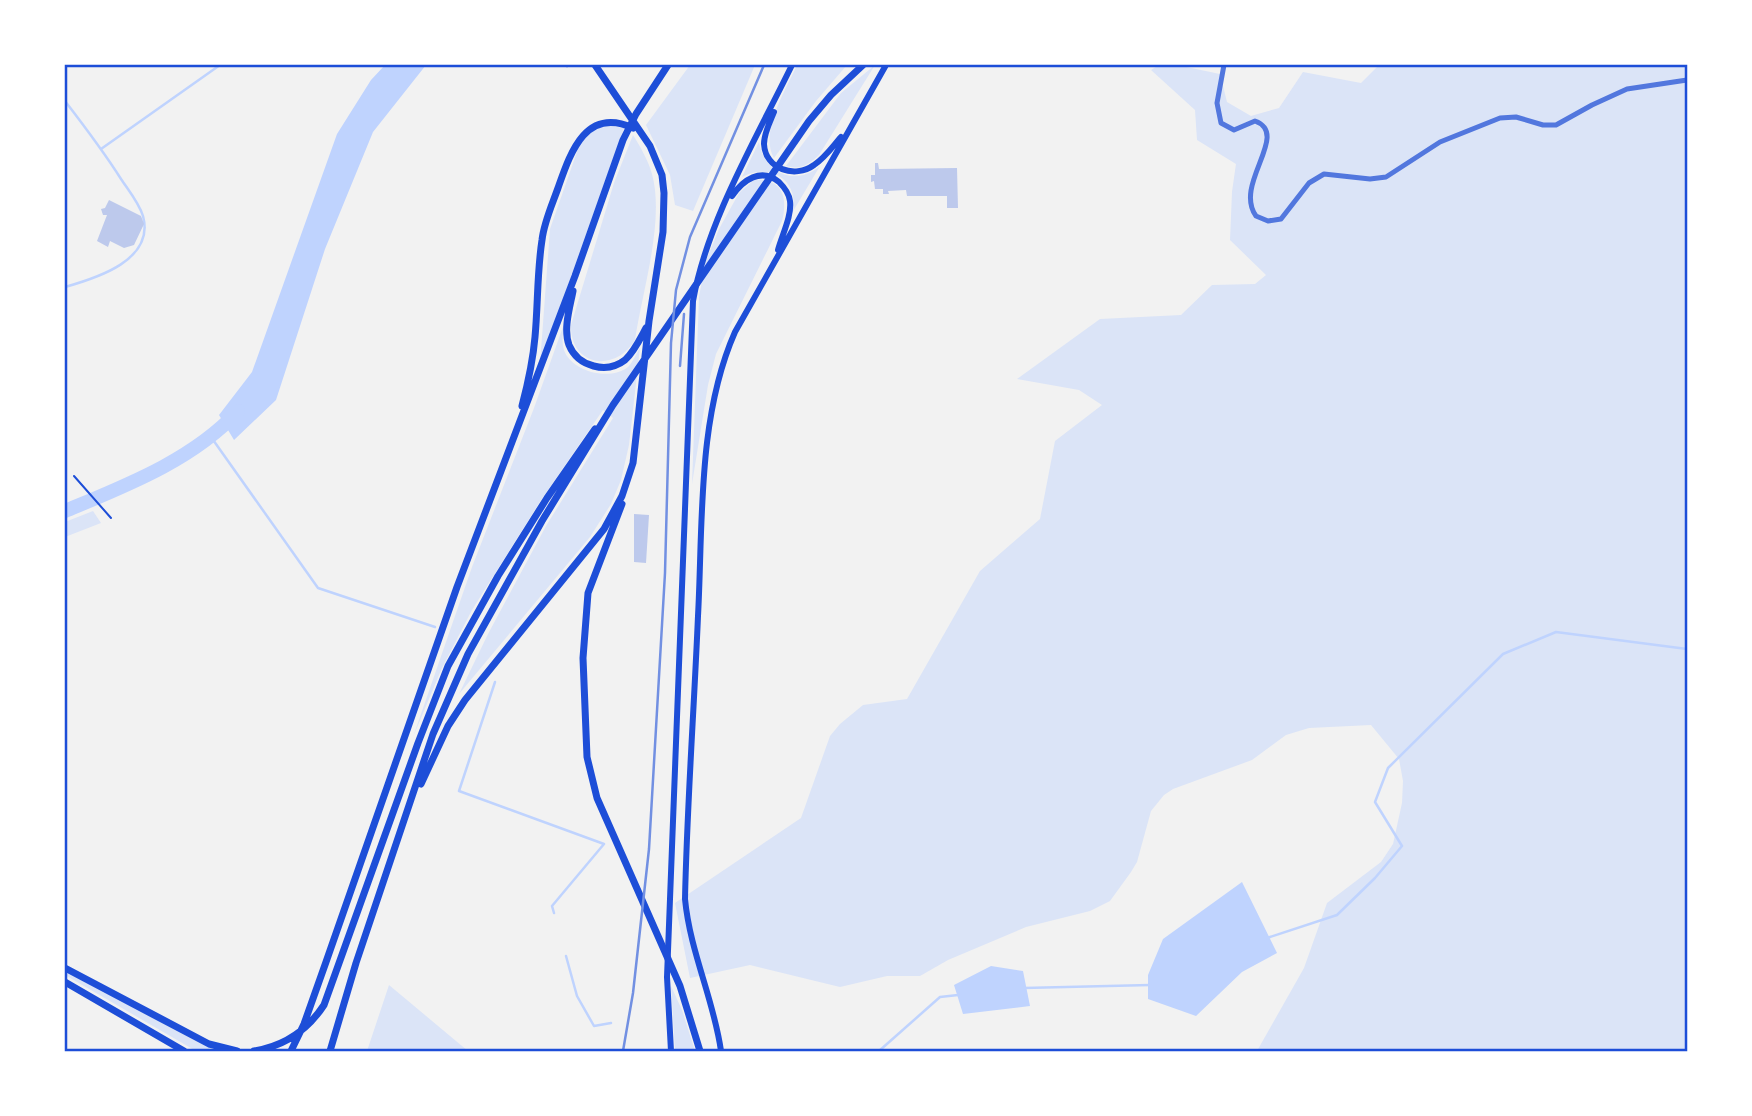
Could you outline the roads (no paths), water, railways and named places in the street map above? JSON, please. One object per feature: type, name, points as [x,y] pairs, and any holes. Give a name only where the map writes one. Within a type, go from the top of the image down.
[{"type":"highway","points":[[596,65],[657,160],[662,176],[665,208],[630,476],[617,520],[588,593],[584,627],[583,692],[587,757],[597,798],[680,986],[701,1051]]},
{"type":"highway","points":[[291,1051],[323,972],[457,587],[575,276],[623,141],[636,114],[668,65]]},
{"type":"highway","points":[[254,1051],[286,1042],[304,1030],[324,1005],[437,690],[460,643],[547,498],[809,121],[831,95],[863,65]]},
{"type":"highway","points":[[504,461],[531,365],[544,228],[568,162],[581,137],[601,124],[622,123],[642,134]]},
{"type":"highway","points":[[575,276],[567,336],[569,345],[581,360],[589,365],[613,366],[624,360],[640,339],[649,321]]},
{"type":"highway","points":[[330,1051],[356,963],[433,734],[463,664],[519,561],[613,405]]},
{"type":"highway","points":[[407,814],[456,713],[594,543],[614,513],[630,476]]},
{"type":"highway","points":[[65,966],[209,1044],[237,1051]]},
{"type":"highway","points":[[65,982],[184,1051]]},
{"type":"main road","points":[[793,65],[765,136],[767,156],[773,164],[797,172],[813,167],[852,124]]},
{"type":"main road","points":[[671,1051],[667,977],[694,301],[704,256],[721,214],[793,65]]},
{"type":"main road","points":[[721,1051],[685,900],[707,451],[714,399],[726,353],[776,258],[886,65]]},
{"type":"main road","points":[[721,214],[737,189],[753,177],[772,177],[781,184],[787,192],[789,210],[776,258]]},
{"type":"street","points":[[1224,65],[1217,103],[1221,123],[1234,130],[1255,121],[1266,130],[1266,145],[1251,185],[1249,200],[1256,216],[1268,221],[1281,219],[1309,183],[1324,174],[1370,179],[1386,177],[1440,142],[1500,118],[1516,117],[1543,125],[1556,125],[1627,89],[1687,80]]},
{"type":"water","points":[[385,65],[426,65],[373,132],[325,249],[276,400],[234,440],[219,415],[252,372],[337,134],[371,80]]},
{"type":"water","points":[[1242,882],[1277,953],[1242,972],[1196,1016],[1148,999],[1148,975],[1163,939]]},
{"type":"water","points":[[991,966],[1023,971],[1030,1006],[963,1014],[954,985]]},
{"type":"waterway","points":[[101,149],[220,65]]},
{"type":"waterway","points":[[65,101],[136,202],[143,216],[144,231],[140,244],[120,265],[65,287]]},
{"type":"waterway","points":[[65,511],[179,458],[200,444],[238,411]]},
{"type":"waterway","points":[[211,437],[318,588],[435,627]]},
{"type":"waterway","points":[[1267,938],[1337,915],[1375,878],[1402,846],[1375,802],[1388,768],[1503,654],[1556,632],[1687,649]]},
{"type":"waterway","points":[[495,682],[459,791],[604,844],[552,906],[554,913]]},
{"type":"waterway","points":[[566,956],[577,996],[594,1026],[611,1023]]},
{"type":"waterway","points":[[1024,988],[1150,985]]},
{"type":"waterway","points":[[879,1051],[940,997],[958,995]]},
{"type":"railway","points":[[623,1051],[633,993],[649,849],[665,573],[671,343],[676,290],[690,237],[764,65]]},
{"type":"railway","points":[[680,366],[684,314]]}]
